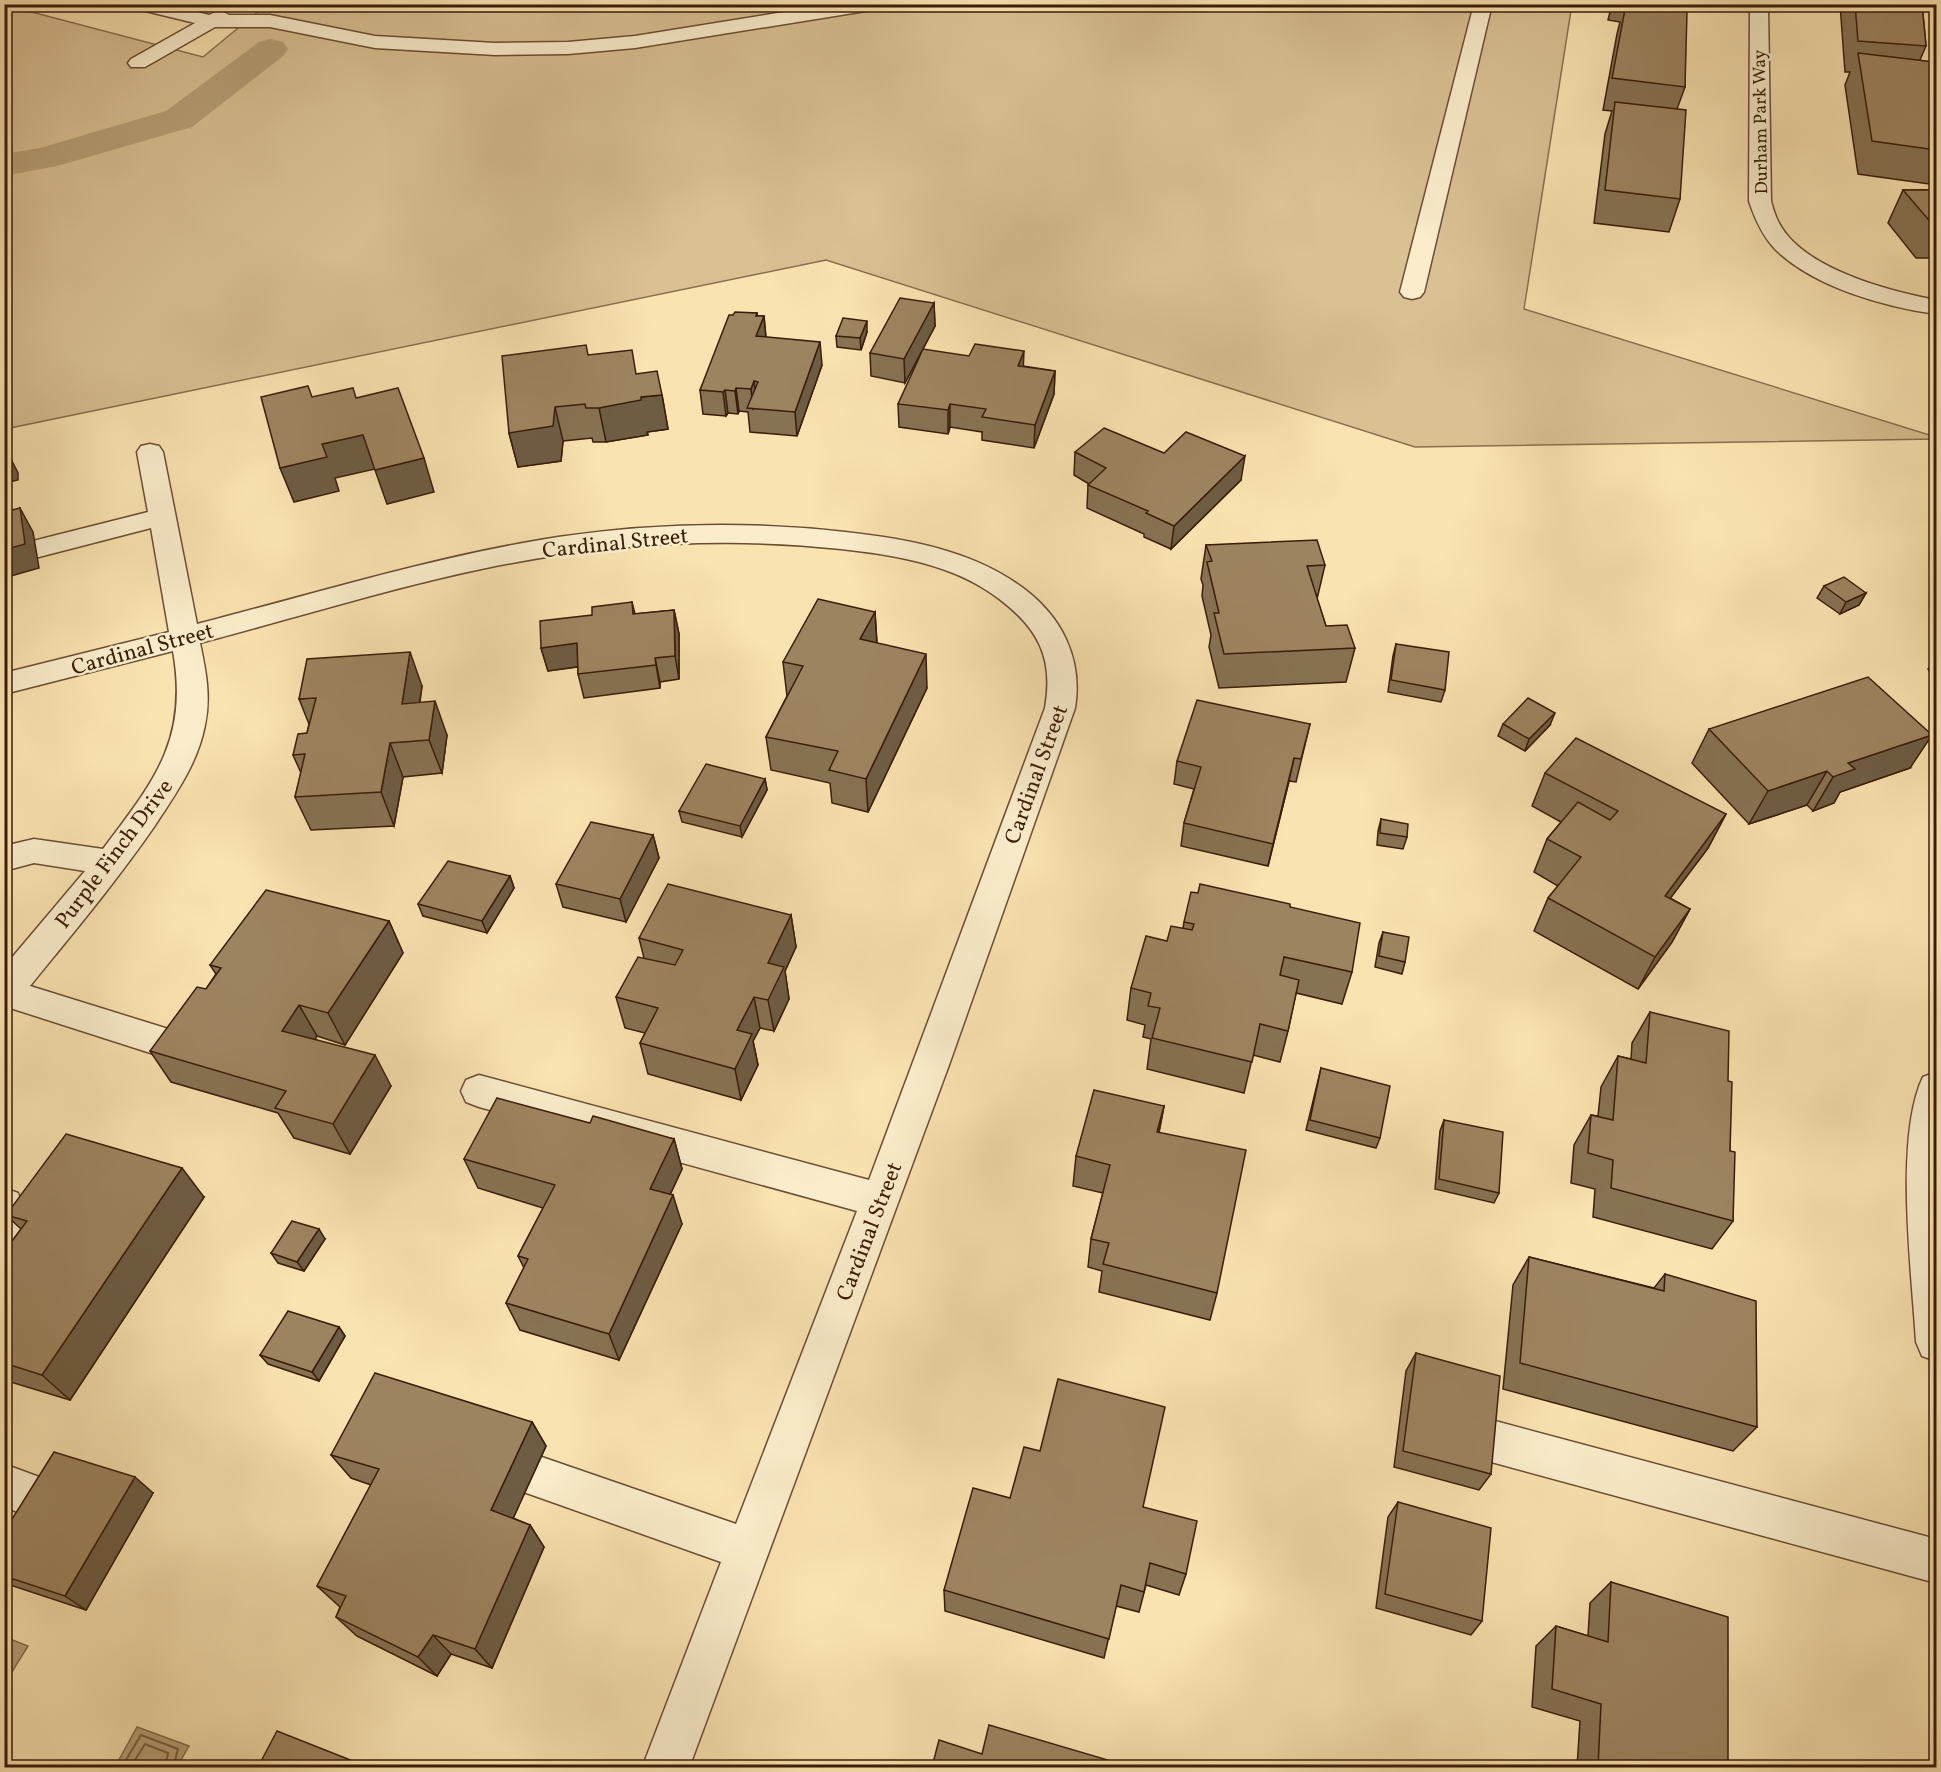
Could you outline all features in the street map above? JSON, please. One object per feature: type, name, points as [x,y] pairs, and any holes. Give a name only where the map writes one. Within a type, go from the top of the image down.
[{"type":"street","points":[[140,4],[212,21],[270,21],[398,44],[535,49],[664,39],[872,4]]},
{"type":"street","points":[[138,63],[238,4]]},
{"type":"street","points":[[248,4],[270,21]]},
{"type":"street","points":[[1412,292],[1483,4]]},
{"type":"street","name":"Durham Park Way","points":[[1759,4],[1760,201],[1768,228],[1794,253],[1835,277],[1885,297],[1936,307]]},
{"type":"street","name":"Purple Finch Drive","points":[[5,992],[134,832],[173,771],[187,738],[194,691],[186,637],[150,452]]},
{"type":"street","points":[[35,549],[162,518]]},
{"type":"street","name":"Cardinal Street","points":[[4,684],[392,582],[515,553],[589,542],[661,536],[768,534],[837,539],[939,557],[972,569],[1014,595],[1037,616],[1054,640],[1063,667],[1063,695],[931,1065],[666,1767]]},
{"type":"street","points":[[4,859],[34,851],[111,863]]},
{"type":"street","points":[[5,992],[194,1052]]},
{"type":"street","points":[[1936,1088],[1930,1130],[1928,1180],[1936,1342]]},
{"type":"street","points":[[479,1091],[879,1200]]},
{"type":"street","points":[[4,1205],[10,1225],[4,1245]]},
{"type":"street","points":[[1484,1439],[1936,1561]]},
{"type":"street","points":[[533,1475],[748,1550]]},
{"type":"street","points":[[4,1485],[54,1503]]},
{"type":"shaded area","points":[[267,4],[1572,4],[1524,309],[1936,437],[1936,439],[1415,447],[826,260],[5,429],[5,5],[203,57]]},
{"type":"water","points":[[4,1637],[28,1646],[5,1683]]},
{"type":"water","points":[[137,1727],[189,1746],[177,1767],[115,1767]]},
{"type":"building","points":[[1626,4],[1687,12],[1685,87],[1612,78]]},
{"type":"building","points":[[1855,4],[1922,4],[1926,46],[1858,41]]},
{"type":"building","points":[[1858,53],[1934,62],[1936,150],[1872,141]]},
{"type":"building","points":[[1615,102],[1686,110],[1680,199],[1605,190]]},
{"type":"building","points":[[1903,190],[1936,190],[1936,225],[1933,225]]},
{"type":"building","points":[[900,298],[934,303],[904,359],[870,353]]},
{"type":"building","points":[[735,312],[757,313],[756,316],[764,316],[756,336],[820,342],[795,412],[747,408],[758,382],[754,381],[751,389],[736,388],[735,391],[725,390],[723,392],[700,390],[729,315]]},
{"type":"building","points":[[843,318],[867,321],[860,338],[836,336]]},
{"type":"building","points":[[975,344],[1024,351],[1018,366],[1055,371],[1035,425],[982,417],[986,409],[950,404],[948,410],[898,404],[923,349],[969,356]]},
{"type":"building","points":[[586,345],[588,355],[632,350],[636,374],[657,371],[662,395],[641,397],[641,400],[599,408],[586,408],[585,404],[555,407],[553,426],[509,433],[502,356]]},
{"type":"building","points":[[308,386],[312,397],[353,388],[356,398],[398,388],[424,458],[375,470],[363,435],[322,444],[327,457],[280,468],[261,397]]},
{"type":"building","points":[[1104,428],[1164,453],[1186,432],[1245,456],[1174,526],[1146,513],[1148,511],[1088,485],[1106,468],[1075,452]]},
{"type":"building","points":[[12,461],[12,468],[4,469],[4,463]]},
{"type":"building","points":[[20,508],[25,544],[4,550],[4,512]]},
{"type":"building","points":[[1317,540],[1325,565],[1307,566],[1326,626],[1347,625],[1355,648],[1224,654],[1214,613],[1219,613],[1207,562],[1212,561],[1206,545]]},
{"type":"building","points":[[1844,577],[1866,593],[1846,602],[1824,586]]},
{"type":"building","points":[[818,599],[875,612],[860,639],[926,654],[866,779],[829,770],[838,751],[766,737],[803,666],[783,662]]},
{"type":"building","points":[[632,602],[633,614],[674,610],[675,656],[655,658],[656,665],[578,674],[577,643],[541,648],[540,621],[592,615],[592,607]]},
{"type":"building","points":[[1396,644],[1449,652],[1445,690],[1391,680]]},
{"type":"building","points":[[410,652],[402,704],[435,701],[429,740],[390,743],[381,792],[295,797],[305,754],[293,755],[298,734],[307,733],[316,698],[299,699],[307,659]]},
{"type":"building","points":[[1868,677],[1932,735],[1848,763],[1855,769],[1833,777],[1827,771],[1768,791],[1709,729]]},
{"type":"building","points":[[1528,698],[1555,713],[1529,739],[1503,724]]},
{"type":"building","points":[[1197,700],[1310,724],[1301,759],[1294,758],[1273,844],[1184,823],[1201,767],[1177,761]]},
{"type":"building","points":[[1576,738],[1726,814],[1665,896],[1690,909],[1655,957],[1548,898],[1581,857],[1547,839],[1578,802],[1610,820],[1618,811],[1545,773]]},
{"type":"building","points":[[706,764],[765,779],[740,826],[679,811]]},
{"type":"building","points":[[1381,819],[1408,824],[1407,837],[1380,833]]},
{"type":"building","points":[[591,822],[653,835],[620,899],[556,884]]},
{"type":"building","points":[[448,861],[510,876],[482,921],[418,904]]},
{"type":"building","points":[[668,884],[791,915],[768,963],[784,967],[768,1000],[754,997],[737,1030],[752,1034],[735,1069],[640,1043],[658,1008],[616,997],[638,957],[675,965],[683,950],[639,938]]},
{"type":"building","points":[[1200,884],[1290,904],[1290,907],[1360,923],[1352,972],[1284,957],[1280,975],[1299,980],[1288,1031],[1260,1024],[1252,1062],[1152,1038],[1160,1008],[1148,1006],[1151,993],[1131,988],[1146,936],[1167,941],[1171,926],[1192,930],[1194,924],[1184,922],[1191,892],[1198,893]]},
{"type":"building","points":[[266,890],[389,921],[328,1013],[299,1005],[282,1031],[375,1055],[333,1124],[275,1108],[286,1091],[150,1051],[197,987],[206,989],[221,968],[210,965]]},
{"type":"building","points":[[1383,932],[1409,937],[1405,962],[1379,956]]},
{"type":"building","points":[[1650,1012],[1729,1031],[1728,1081],[1732,1082],[1730,1151],[1735,1152],[1733,1221],[1611,1188],[1613,1160],[1588,1153],[1591,1115],[1613,1120],[1618,1056],[1646,1063]]},
{"type":"building","points":[[1321,1068],[1390,1086],[1380,1138],[1310,1120]]},
{"type":"building","points":[[1094,1090],[1164,1106],[1157,1132],[1246,1150],[1217,1293],[1103,1264],[1109,1243],[1091,1239],[1110,1165],[1076,1156]]},
{"type":"building","points":[[497,1098],[590,1123],[593,1116],[674,1139],[650,1189],[673,1195],[609,1334],[506,1303],[528,1259],[518,1256],[555,1185],[464,1159]]},
{"type":"building","points":[[1444,1120],[1503,1132],[1499,1193],[1439,1179]]},
{"type":"building","points":[[66,1134],[182,1168],[42,1375],[4,1363],[4,1252],[27,1221],[6,1215]]},
{"type":"building","points":[[292,1221],[319,1229],[297,1262],[271,1253]]},
{"type":"building","points":[[1529,1257],[1664,1291],[1665,1274],[1756,1301],[1757,1427],[1520,1363]]},
{"type":"building","points":[[288,1311],[339,1327],[312,1372],[260,1355]]},
{"type":"building","points":[[1416,1353],[1500,1376],[1491,1474],[1403,1451]]},
{"type":"building","points":[[375,1373],[532,1422],[491,1510],[530,1525],[475,1649],[433,1635],[418,1657],[336,1617],[346,1596],[317,1586],[379,1469],[331,1455]]},
{"type":"building","points":[[1058,1379],[1165,1407],[1143,1507],[1197,1521],[1186,1574],[1150,1563],[1144,1592],[1121,1585],[1109,1639],[944,1590],[973,1488],[1010,1498],[1024,1447],[1040,1451]]},
{"type":"building","points":[[54,1452],[135,1477],[65,1596],[4,1576],[4,1532]]},
{"type":"building","points":[[1398,1502],[1491,1528],[1482,1621],[1385,1594]]},
{"type":"building","points":[[1611,1582],[1728,1617],[1728,1767],[1598,1767],[1601,1704],[1552,1689],[1556,1626],[1608,1642]]},
{"type":"building","points":[[989,1725],[1128,1767],[932,1767],[939,1740],[982,1754]]},
{"type":"building","points":[[277,1731],[368,1767],[258,1767]]},
{"type":"waterway","points":[[4,165],[44,158],[179,119],[271,49]]}]
